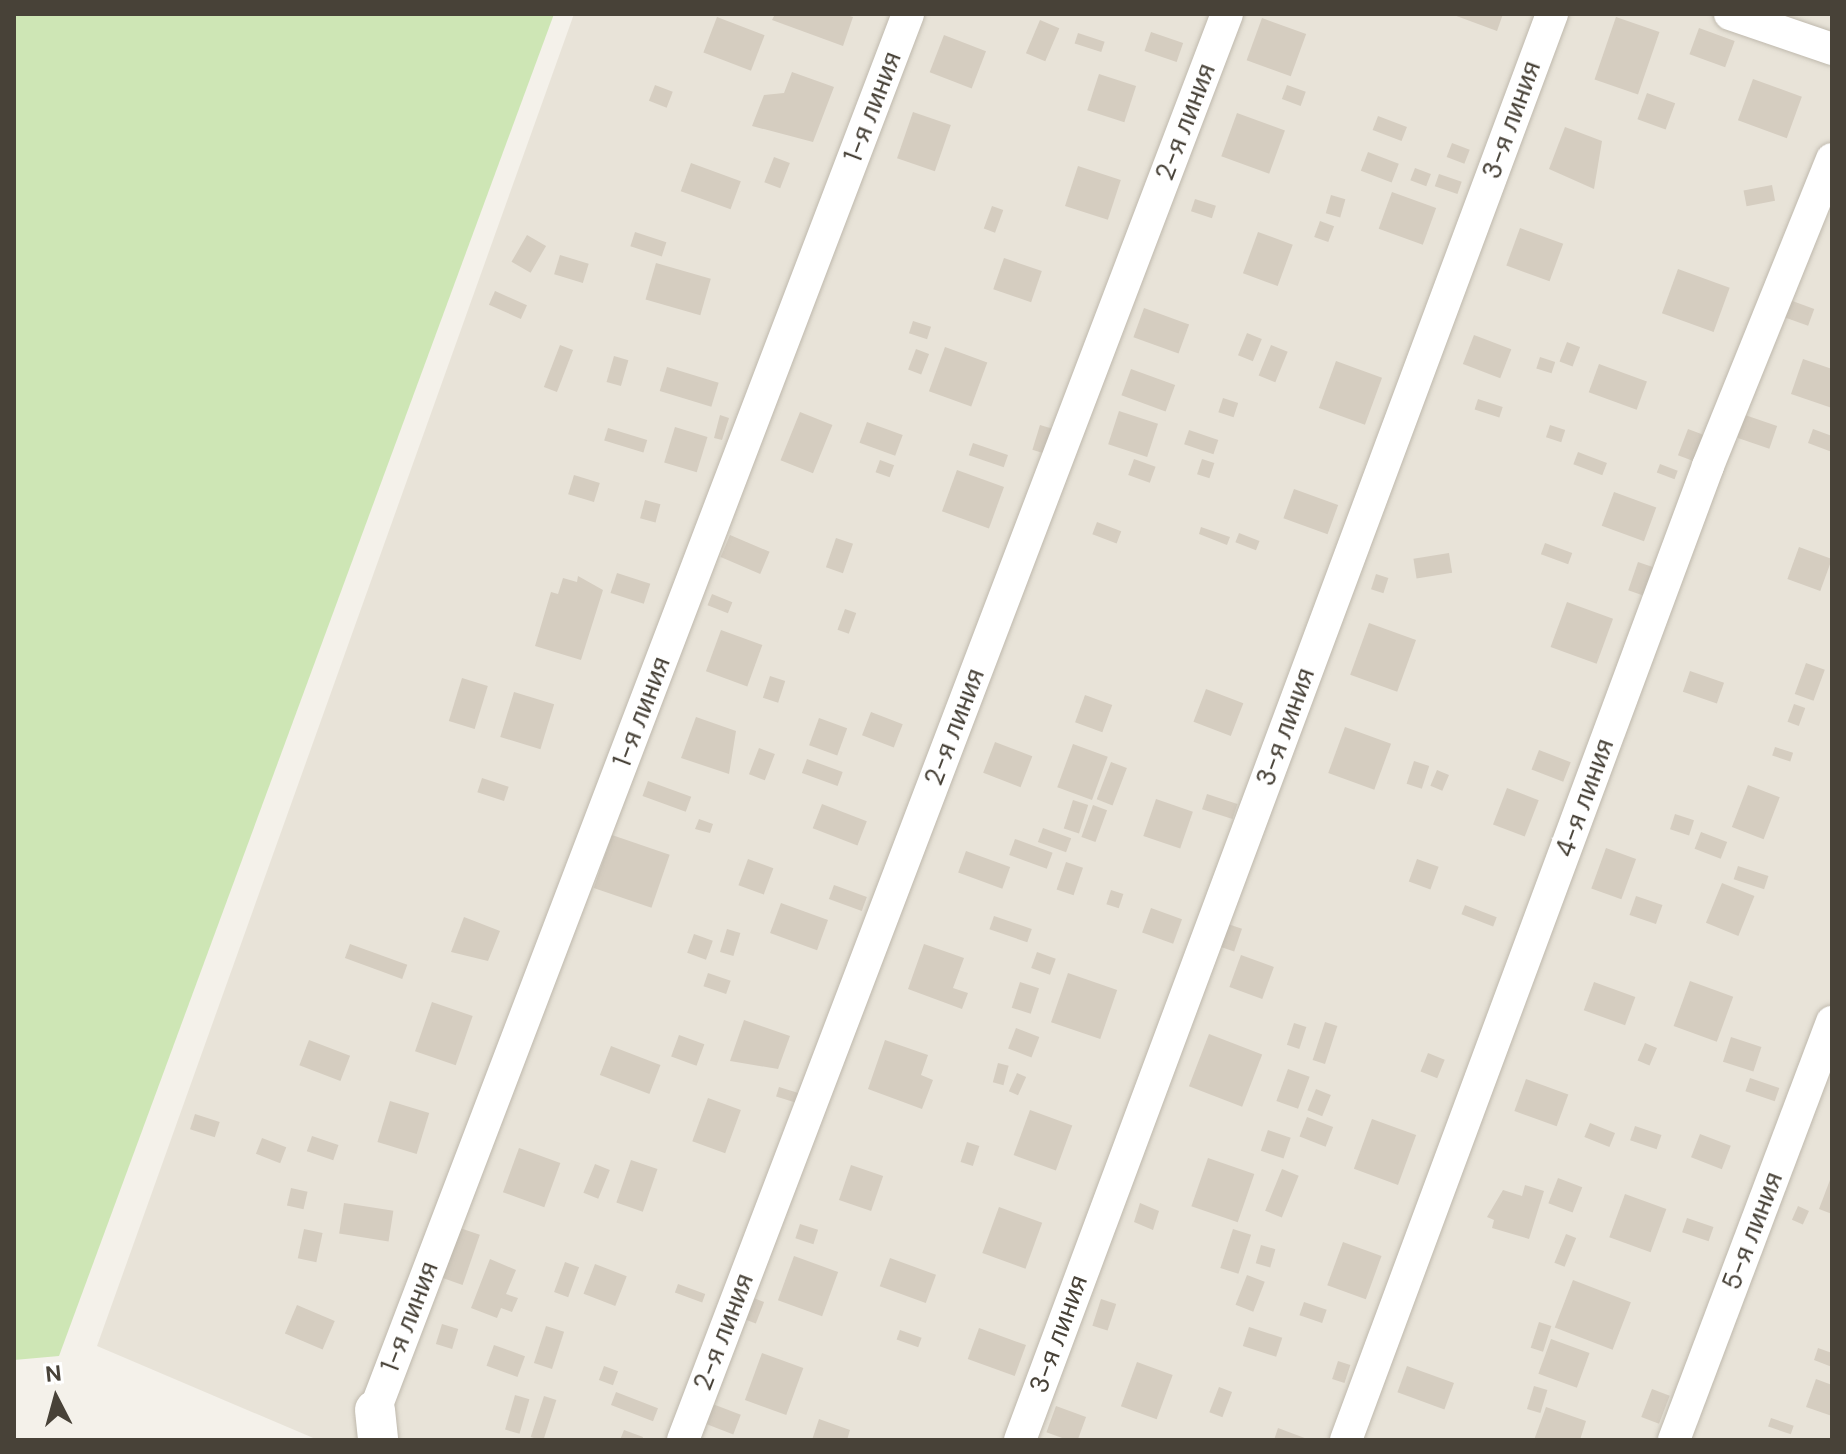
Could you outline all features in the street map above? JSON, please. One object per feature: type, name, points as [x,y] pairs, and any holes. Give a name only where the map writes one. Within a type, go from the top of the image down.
[{"type":"street","name":"1-я линия","points":[[376,1425],[908,14]]},
{"type":"street","name":"2-я линия","points":[[683,1440],[1227,14]]},
{"type":"street","name":"3-я линия","points":[[1020,1440],[1552,14]]},
{"type":"street","points":[[1730,14],[1832,49]]},
{"type":"street","name":"4-я линия","points":[[1346,1440],[1708,466],[1832,159]]},
{"type":"street","name":"5-я линия","points":[[1674,1440],[1832,1022]]},
{"type":"shaded area","points":[[574,14],[1832,14],[1832,1440],[318,1440],[97,1346]]},
{"type":"green space","points":[[14,14],[554,14],[59,1356],[14,1360]]},
{"type":"building","points":[[775,14],[844,14],[853,17],[843,46],[772,20]]},
{"type":"building","points":[[1451,14],[1503,14],[1497,31]]},
{"type":"building","points":[[717,17],[765,35],[751,71],[703,52]]},
{"type":"building","points":[[1616,17],[1659,32],[1638,94],[1595,79]]},
{"type":"building","points":[[1262,18],[1306,34],[1291,76],[1247,60]]},
{"type":"building","points":[[1040,20],[1059,28],[1045,61],[1026,53]]},
{"type":"building","points":[[1699,28],[1735,41],[1725,67],[1689,54]]},
{"type":"building","points":[[1151,32],[1183,43],[1177,62],[1144,51]]},
{"type":"building","points":[[1078,33],[1105,42],[1101,52],[1075,43]]},
{"type":"building","points":[[944,35],[986,51],[972,88],[930,72]]},
{"type":"building","points":[[792,72],[834,87],[813,142],[752,126],[764,95],[784,93]]},
{"type":"building","points":[[1099,74],[1136,86],[1124,122],[1087,110]]},
{"type":"building","points":[[1753,79],[1802,97],[1787,138],[1738,120]]},
{"type":"building","points":[[655,85],[673,92],[667,108],[649,101]]},
{"type":"building","points":[[1287,85],[1306,92],[1301,106],[1282,99]]},
{"type":"building","points":[[1647,93],[1675,103],[1666,130],[1637,119]]},
{"type":"building","points":[[913,112],[951,125],[935,171],[897,158]]},
{"type":"building","points":[[1237,113],[1285,130],[1269,174],[1221,156]]},
{"type":"building","points":[[1378,116],[1407,127],[1402,141],[1373,130]]},
{"type":"building","points":[[1565,127],[1602,141],[1594,189],[1549,169]]},
{"type":"building","points":[[1452,143],[1470,150],[1464,164],[1447,157]]},
{"type":"building","points":[[1368,152],[1399,164],[1392,182],[1361,171]]},
{"type":"building","points":[[774,157],[790,163],[780,188],[764,182]]},
{"type":"building","points":[[691,163],[741,181],[731,209],[681,191]]},
{"type":"building","points":[[1078,166],[1121,180],[1108,220],[1065,206]]},
{"type":"building","points":[[1415,168],[1431,174],[1426,186],[1410,180]]},
{"type":"building","points":[[1439,174],[1462,182],[1457,194],[1435,186]]},
{"type":"building","points":[[1772,185],[1775,201],[1747,206],[1744,191]]},
{"type":"building","points":[[1392,192],[1436,208],[1423,245],[1379,229]]},
{"type":"building","points":[[1331,195],[1345,199],[1340,217],[1326,213]]},
{"type":"building","points":[[1195,199],[1216,206],[1212,218],[1191,211]]},
{"type":"building","points":[[992,206],[1003,210],[995,233],[984,229]]},
{"type":"building","points":[[1320,221],[1334,226],[1328,242],[1314,237]]},
{"type":"building","points":[[1520,228],[1563,244],[1550,281],[1506,266]]},
{"type":"building","points":[[635,232],[666,242],[662,256],[630,246]]},
{"type":"building","points":[[1258,232],[1293,245],[1278,286],[1243,273]]},
{"type":"building","points":[[527,235],[546,246],[531,273],[512,262]]},
{"type":"building","points":[[560,255],[589,264],[583,283],[554,274]]},
{"type":"building","points":[[1004,258],[1042,271],[1031,302],[993,289]]},
{"type":"building","points":[[656,263],[711,279],[700,315],[646,300]]},
{"type":"building","points":[[1678,269],[1730,288],[1714,332],[1662,313]]},
{"type":"building","points":[[495,291],[527,305],[521,319],[489,305]]},
{"type":"building","points":[[1787,299],[1814,309],[1808,326],[1781,316]]},
{"type":"building","points":[[1144,308],[1189,324],[1179,354],[1133,337]]},
{"type":"building","points":[[913,321],[931,327],[927,339],[909,333]]},
{"type":"building","points":[[1247,333],[1262,339],[1253,361],[1238,355]]},
{"type":"building","points":[[1474,335],[1511,349],[1500,378],[1463,364]]},
{"type":"building","points":[[1567,342],[1580,347],[1573,367],[1559,362]]},
{"type":"building","points":[[560,345],[573,350],[557,392],[544,387]]},
{"type":"building","points":[[1271,345],[1288,352],[1275,382],[1259,376]]},
{"type":"building","points":[[945,347],[987,362],[971,407],[929,391]]},
{"type":"building","points":[[916,349],[929,354],[921,375],[908,370]]},
{"type":"building","points":[[614,356],[628,360],[621,386],[607,382]]},
{"type":"building","points":[[1540,357],[1555,362],[1552,373],[1536,368]]},
{"type":"building","points":[[1803,359],[1832,369],[1832,408],[1791,394]]},
{"type":"building","points":[[1336,361],[1382,378],[1365,425],[1319,408]]},
{"type":"building","points":[[1599,364],[1647,381],[1637,410],[1589,392]]},
{"type":"building","points":[[667,367],[719,383],[711,407],[660,391]]},
{"type":"building","points":[[1131,369],[1175,385],[1166,411],[1121,395]]},
{"type":"building","points":[[1223,398],[1238,403],[1234,417],[1218,412]]},
{"type":"building","points":[[1478,399],[1503,407],[1499,417],[1475,409]]},
{"type":"building","points":[[1119,411],[1158,424],[1147,457],[1108,444]]},
{"type":"building","points":[[800,412],[832,425],[813,473],[781,460]]},
{"type":"building","points":[[720,415],[729,418],[722,440],[714,438]]},
{"type":"building","points":[[1745,415],[1777,426],[1769,449],[1737,438]]},
{"type":"building","points":[[867,422],[903,435],[895,456],[859,443]]},
{"type":"building","points":[[1040,425],[1053,429],[1046,454],[1032,450]]},
{"type":"building","points":[[1550,425],[1565,430],[1561,442],[1546,437]]},
{"type":"building","points":[[675,427],[708,437],[697,472],[664,462]]},
{"type":"building","points":[[608,428],[647,440],[643,452],[604,440]]},
{"type":"building","points":[[1688,429],[1704,435],[1694,461],[1678,455]]},
{"type":"building","points":[[1813,429],[1832,436],[1832,452],[1808,443]]},
{"type":"building","points":[[1189,430],[1218,440],[1213,454],[1184,444]]},
{"type":"building","points":[[973,443],[1008,455],[1004,467],[969,455]]},
{"type":"building","points":[[1578,452],[1607,463],[1602,475],[1573,464]]},
{"type":"building","points":[[1134,459],[1156,467],[1150,483],[1128,475]]},
{"type":"building","points":[[1202,459],[1214,463],[1209,478],[1197,474]]},
{"type":"building","points":[[880,460],[894,465],[890,477],[876,472]]},
{"type":"building","points":[[1660,464],[1678,471],[1675,479],[1657,472]]},
{"type":"building","points":[[957,470],[1004,487],[989,528],[942,511]]},
{"type":"building","points":[[574,475],[600,483],[594,502],[568,494]]},
{"type":"building","points":[[1294,489],[1338,505],[1328,534],[1283,518]]},
{"type":"building","points":[[1614,492],[1656,507],[1644,541],[1602,526]]},
{"type":"building","points":[[645,500],[660,504],[656,522],[640,518]]},
{"type":"building","points":[[1097,522],[1121,531],[1117,543],[1092,534]]},
{"type":"building","points":[[1201,527],[1230,537],[1227,545],[1199,534]]},
{"type":"building","points":[[1239,533],[1260,541],[1256,550],[1235,542]]},
{"type":"building","points":[[730,535],[770,552],[760,574],[721,557]]},
{"type":"building","points":[[836,538],[853,544],[843,573],[826,567]]},
{"type":"building","points":[[1545,543],[1572,553],[1568,564],[1541,554]]},
{"type":"building","points":[[1799,547],[1832,559],[1820,591],[1787,579]]},
{"type":"building","points":[[1449,553],[1452,573],[1417,578],[1413,559]]},
{"type":"building","points":[[1638,562],[1658,569],[1648,597],[1628,590]]},
{"type":"building","points":[[617,573],[650,584],[644,604],[611,593]]},
{"type":"building","points":[[1376,574],[1388,578],[1383,593],[1371,589]]},
{"type":"building","points":[[578,576],[603,590],[581,660],[535,646],[551,592],[558,594],[563,578],[577,582]]},
{"type":"building","points":[[712,594],[732,602],[728,613],[708,605]]},
{"type":"building","points":[[1567,602],[1613,619],[1597,664],[1551,647]]},
{"type":"building","points":[[845,609],[856,613],[849,634],[837,630]]},
{"type":"building","points":[[1369,623],[1416,640],[1397,692],[1350,675]]},
{"type":"building","points":[[721,630],[762,645],[747,686],[706,671]]},
{"type":"building","points":[[1806,663],[1825,670],[1814,701],[1795,694]]},
{"type":"building","points":[[1690,671],[1724,683],[1717,704],[1683,692]]},
{"type":"building","points":[[770,676],[785,681],[778,703],[763,698]]},
{"type":"building","points":[[462,678],[488,686],[475,729],[449,721]]},
{"type":"building","points":[[1206,689],[1243,703],[1231,736],[1193,722]]},
{"type":"building","points":[[514,692],[554,704],[540,749],[500,737]]},
{"type":"building","points":[[1085,695],[1112,705],[1102,732],[1075,722]]},
{"type":"building","points":[[1794,704],[1805,708],[1799,726],[1788,722]]},
{"type":"building","points":[[871,712],[903,724],[894,748],[862,735]]},
{"type":"building","points":[[696,717],[736,731],[729,774],[681,758]]},
{"type":"building","points":[[819,718],[847,728],[837,756],[809,745]]},
{"type":"building","points":[[1345,727],[1391,744],[1374,790],[1328,773]]},
{"type":"building","points":[[995,742],[1032,756],[1021,787],[983,773]]},
{"type":"building","points":[[1073,744],[1108,757],[1092,800],[1057,787]]},
{"type":"building","points":[[1775,747],[1793,753],[1790,761],[1772,756]]},
{"type":"building","points":[[759,748],[775,754],[765,780],[749,774]]},
{"type":"building","points":[[1539,750],[1571,762],[1563,782],[1531,770]]},
{"type":"building","points":[[807,759],[843,772],[838,786],[802,773]]},
{"type":"building","points":[[1414,761],[1429,766],[1422,789],[1407,784]]},
{"type":"building","points":[[1111,762],[1127,768],[1113,805],[1097,799]]},
{"type":"building","points":[[1437,770],[1449,775],[1442,791],[1430,786]]},
{"type":"building","points":[[482,778],[509,787],[504,801],[477,792]]},
{"type":"building","points":[[648,781],[691,797],[686,812],[643,796]]},
{"type":"building","points":[[1748,785],[1780,797],[1764,839],[1732,827]]},
{"type":"building","points":[[1507,788],[1539,800],[1525,837],[1493,824]]},
{"type":"building","points":[[1207,794],[1237,804],[1232,819],[1202,809]]},
{"type":"building","points":[[1156,799],[1193,812],[1180,849],[1143,836]]},
{"type":"building","points":[[1073,800],[1088,805],[1079,833],[1064,829]]},
{"type":"building","points":[[822,804],[867,821],[857,845],[813,828]]},
{"type":"building","points":[[1093,805],[1107,810],[1095,842],[1081,837]]},
{"type":"building","points":[[1675,814],[1694,820],[1689,835],[1670,829]]},
{"type":"building","points":[[699,819],[713,824],[710,833],[695,829]]},
{"type":"building","points":[[1043,828],[1071,838],[1066,852],[1038,842]]},
{"type":"building","points":[[1701,832],[1727,842],[1721,859],[1695,849]]},
{"type":"building","points":[[612,835],[670,855],[651,908],[594,888]]},
{"type":"building","points":[[1015,839],[1053,853],[1047,869],[1009,855]]},
{"type":"building","points":[[1606,848],[1636,859],[1621,899],[1591,888]]},
{"type":"building","points":[[966,851],[1010,867],[1002,889],[958,873]]},
{"type":"building","points":[[748,859],[773,868],[764,895],[738,885]]},
{"type":"building","points":[[1417,859],[1439,867],[1430,889],[1409,882]]},
{"type":"building","points":[[1066,862],[1083,868],[1074,895],[1057,889]]},
{"type":"building","points":[[1738,866],[1768,876],[1764,889],[1734,879]]},
{"type":"building","points":[[1722,883],[1754,896],[1738,936],[1706,923]]},
{"type":"building","points":[[834,885],[867,897],[862,911],[829,899]]},
{"type":"building","points":[[1111,890],[1123,894],[1119,908],[1106,904]]},
{"type":"building","points":[[1636,896],[1662,905],[1656,924],[1629,915]]},
{"type":"building","points":[[781,903],[828,920],[817,950],[770,933]]},
{"type":"building","points":[[1465,905],[1497,917],[1493,927],[1461,914]]},
{"type":"building","points":[[1151,908],[1182,919],[1173,944],[1142,932]]},
{"type":"building","points":[[994,916],[1032,929],[1027,942],[989,929]]},
{"type":"building","points":[[464,917],[500,931],[488,961],[451,952]]},
{"type":"building","points":[[1225,923],[1242,929],[1234,952],[1217,946]]},
{"type":"building","points":[[727,929],[740,933],[733,956],[720,952]]},
{"type":"building","points":[[694,934],[713,941],[706,960],[687,953]]},
{"type":"building","points":[[350,944],[407,965],[402,979],[345,958]]},
{"type":"building","points":[[924,944],[964,958],[953,988],[968,993],[962,1009],[908,989]]},
{"type":"building","points":[[1037,952],[1056,959],[1050,975],[1031,968]]},
{"type":"building","points":[[1241,955],[1274,967],[1262,999],[1229,987]]},
{"type":"building","points":[[708,973],[731,981],[726,994],[703,986]]},
{"type":"building","points":[[1068,973],[1117,990],[1100,1039],[1051,1022]]},
{"type":"building","points":[[1690,981],[1733,997],[1717,1042],[1674,1026]]},
{"type":"building","points":[[1020,982],[1039,988],[1031,1014],[1012,1008]]},
{"type":"building","points":[[1594,982],[1635,997],[1625,1025],[1584,1010]]},
{"type":"building","points":[[432,1002],[473,1016],[456,1065],[415,1051]]},
{"type":"building","points":[[744,1020],[790,1036],[778,1069],[730,1061]]},
{"type":"building","points":[[1325,1022],[1337,1026],[1325,1064],[1313,1060]]},
{"type":"building","points":[[1294,1023],[1306,1027],[1299,1049],[1287,1045]]},
{"type":"building","points":[[1016,1028],[1039,1037],[1031,1057],[1008,1049]]},
{"type":"building","points":[[1209,1034],[1262,1054],[1242,1107],[1189,1086]]},
{"type":"building","points":[[679,1035],[704,1044],[697,1066],[671,1057]]},
{"type":"building","points":[[1731,1037],[1761,1047],[1753,1072],[1723,1062]]},
{"type":"building","points":[[309,1040],[350,1056],[340,1081],[299,1065]]},
{"type":"building","points":[[885,1040],[928,1055],[921,1075],[933,1080],[922,1109],[868,1089]]},
{"type":"building","points":[[1645,1043],[1657,1048],[1650,1066],[1638,1060]]},
{"type":"building","points":[[611,1046],[660,1065],[649,1094],[600,1075]]},
{"type":"building","points":[[1428,1053],[1445,1060],[1437,1078],[1421,1072]]},
{"type":"building","points":[[998,1063],[1009,1066],[1003,1085],[993,1082]]},
{"type":"building","points":[[1288,1069],[1310,1077],[1298,1109],[1276,1101]]},
{"type":"building","points":[[1017,1073],[1026,1077],[1018,1095],[1009,1091]]},
{"type":"building","points":[[1750,1078],[1779,1088],[1775,1101],[1745,1091]]},
{"type":"building","points":[[1526,1079],[1568,1094],[1557,1126],[1514,1111]]},
{"type":"building","points":[[779,1087],[799,1093],[796,1103],[776,1097]]},
{"type":"building","points":[[1316,1089],[1331,1095],[1322,1116],[1307,1110]]},
{"type":"building","points":[[708,1098],[741,1110],[725,1153],[692,1141]]},
{"type":"building","points":[[390,1101],[429,1113],[417,1154],[377,1142]]},
{"type":"building","points":[[1030,1110],[1072,1125],[1056,1170],[1014,1155]]},
{"type":"building","points":[[195,1114],[220,1122],[215,1137],[190,1129]]},
{"type":"building","points":[[1307,1117],[1333,1127],[1326,1147],[1299,1137]]},
{"type":"building","points":[[1372,1119],[1416,1135],[1398,1185],[1354,1169]]},
{"type":"building","points":[[1590,1123],[1615,1133],[1609,1147],[1584,1137]]},
{"type":"building","points":[[1635,1126],[1661,1135],[1657,1149],[1630,1140]]},
{"type":"building","points":[[1268,1130],[1291,1138],[1284,1159],[1261,1151]]},
{"type":"building","points":[[1700,1134],[1731,1146],[1722,1169],[1691,1157]]},
{"type":"building","points":[[312,1136],[338,1145],[333,1160],[307,1151]]},
{"type":"building","points":[[262,1138],[286,1147],[280,1163],[256,1154]]},
{"type":"building","points":[[967,1142],[979,1146],[973,1166],[961,1162]]},
{"type":"building","points":[[519,1148],[560,1163],[544,1207],[503,1192]]},
{"type":"building","points":[[1208,1158],[1254,1174],[1238,1222],[1191,1206]]},
{"type":"building","points":[[631,1160],[657,1169],[643,1212],[616,1203]]},
{"type":"building","points":[[595,1164],[610,1170],[598,1199],[583,1193]]},
{"type":"building","points":[[851,1165],[883,1176],[871,1211],[839,1200]]},
{"type":"building","points":[[1282,1169],[1299,1176],[1282,1217],[1265,1211]]},
{"type":"building","points":[[1558,1178],[1582,1187],[1573,1213],[1548,1203]]},
{"type":"building","points":[[1832,1181],[1832,1214],[1819,1209]]},
{"type":"building","points":[[1525,1185],[1544,1191],[1529,1239],[1492,1228],[1494,1220],[1487,1217],[1503,1190],[1522,1196]]},
{"type":"building","points":[[291,1188],[308,1192],[304,1209],[287,1206]]},
{"type":"building","points":[[1625,1194],[1666,1209],[1651,1252],[1609,1237]]},
{"type":"building","points":[[344,1203],[393,1211],[389,1241],[339,1234]]},
{"type":"building","points":[[1140,1203],[1159,1211],[1153,1230],[1134,1222]]},
{"type":"building","points":[[1798,1206],[1809,1211],[1803,1225],[1792,1220]]},
{"type":"building","points":[[999,1207],[1042,1223],[1025,1269],[982,1253]]},
{"type":"building","points":[[1687,1218],[1713,1227],[1709,1241],[1682,1232]]},
{"type":"building","points":[[800,1224],[818,1230],[813,1244],[795,1238]]},
{"type":"building","points":[[460,1228],[480,1235],[463,1285],[443,1278]]},
{"type":"building","points":[[304,1229],[323,1233],[316,1262],[298,1258]]},
{"type":"building","points":[[1233,1229],[1251,1235],[1238,1274],[1220,1268]]},
{"type":"building","points":[[1566,1234],[1576,1238],[1565,1267],[1554,1263]]},
{"type":"building","points":[[1343,1242],[1382,1256],[1366,1299],[1327,1285]]},
{"type":"building","points":[[1261,1245],[1275,1249],[1270,1267],[1256,1263]]},
{"type":"building","points":[[794,1256],[838,1272],[822,1316],[778,1300]]},
{"type":"building","points":[[890,1258],[936,1275],[926,1303],[880,1286]]},
{"type":"building","points":[[490,1259],[516,1270],[506,1294],[518,1298],[512,1312],[501,1308],[497,1318],[471,1308]]},
{"type":"building","points":[[565,1262],[579,1267],[568,1297],[554,1292]]},
{"type":"building","points":[[595,1264],[627,1276],[615,1306],[584,1294]]},
{"type":"building","points":[[1247,1275],[1265,1282],[1253,1312],[1236,1305]]},
{"type":"building","points":[[1573,1280],[1631,1302],[1613,1350],[1555,1328]]},
{"type":"building","points":[[678,1284],[705,1294],[702,1302],[675,1292]]},
{"type":"building","points":[[751,1297],[764,1302],[756,1323],[743,1318]]},
{"type":"building","points":[[1101,1299],[1116,1304],[1108,1331],[1092,1326]]},
{"type":"building","points":[[1304,1302],[1327,1310],[1322,1323],[1299,1315]]},
{"type":"building","points":[[297,1305],[335,1321],[323,1350],[285,1334]]},
{"type":"building","points":[[1539,1322],[1551,1326],[1543,1352],[1531,1348]]},
{"type":"building","points":[[442,1324],[458,1329],[452,1349],[436,1344]]},
{"type":"building","points":[[546,1326],[564,1332],[552,1369],[534,1363]]},
{"type":"building","points":[[1249,1327],[1282,1338],[1276,1357],[1243,1346]]},
{"type":"building","points":[[979,1328],[1026,1345],[1015,1376],[968,1359]]},
{"type":"building","points":[[900,1330],[922,1338],[918,1347],[897,1339]]},
{"type":"building","points":[[1551,1339],[1590,1353],[1577,1388],[1538,1374]]},
{"type":"building","points":[[494,1345],[525,1356],[517,1377],[486,1366]]},
{"type":"building","points":[[1818,1348],[1832,1353],[1832,1367],[1814,1360]]},
{"type":"building","points":[[762,1353],[803,1368],[786,1415],[745,1400]]},
{"type":"building","points":[[1338,1361],[1350,1365],[1344,1383],[1332,1379]]},
{"type":"building","points":[[1137,1362],[1173,1375],[1157,1419],[1121,1406]]},
{"type":"building","points":[[604,1366],[618,1371],[613,1385],[599,1380]]},
{"type":"building","points":[[1407,1366],[1454,1383],[1444,1409],[1397,1392]]},
{"type":"building","points":[[1816,1379],[1832,1385],[1832,1416],[1806,1407]]},
{"type":"building","points":[[1534,1386],[1547,1390],[1540,1413],[1527,1409]]},
{"type":"building","points":[[1219,1387],[1232,1392],[1222,1417],[1209,1412]]},
{"type":"building","points":[[1652,1389],[1670,1396],[1659,1424],[1641,1417]]},
{"type":"building","points":[[616,1392],[658,1408],[653,1421],[611,1405]]},
{"type":"building","points":[[515,1395],[529,1399],[519,1434],[505,1430]]},
{"type":"building","points":[[544,1396],[556,1400],[543,1440],[531,1437]]},
{"type":"building","points":[[710,1403],[741,1415],[733,1434],[702,1423]]},
{"type":"building","points":[[1056,1406],[1086,1417],[1078,1440],[1068,1440],[1046,1432]]},
{"type":"building","points":[[1546,1407],[1586,1421],[1580,1440],[1534,1440]]},
{"type":"building","points":[[1771,1418],[1794,1426],[1791,1434],[1768,1427]]},
{"type":"building","points":[[819,1419],[850,1430],[847,1440],[812,1440]]},
{"type":"building","points":[[1278,1428],[1310,1440],[1274,1440]]},
{"type":"building","points":[[624,1430],[643,1437],[642,1440],[620,1440]]}]
